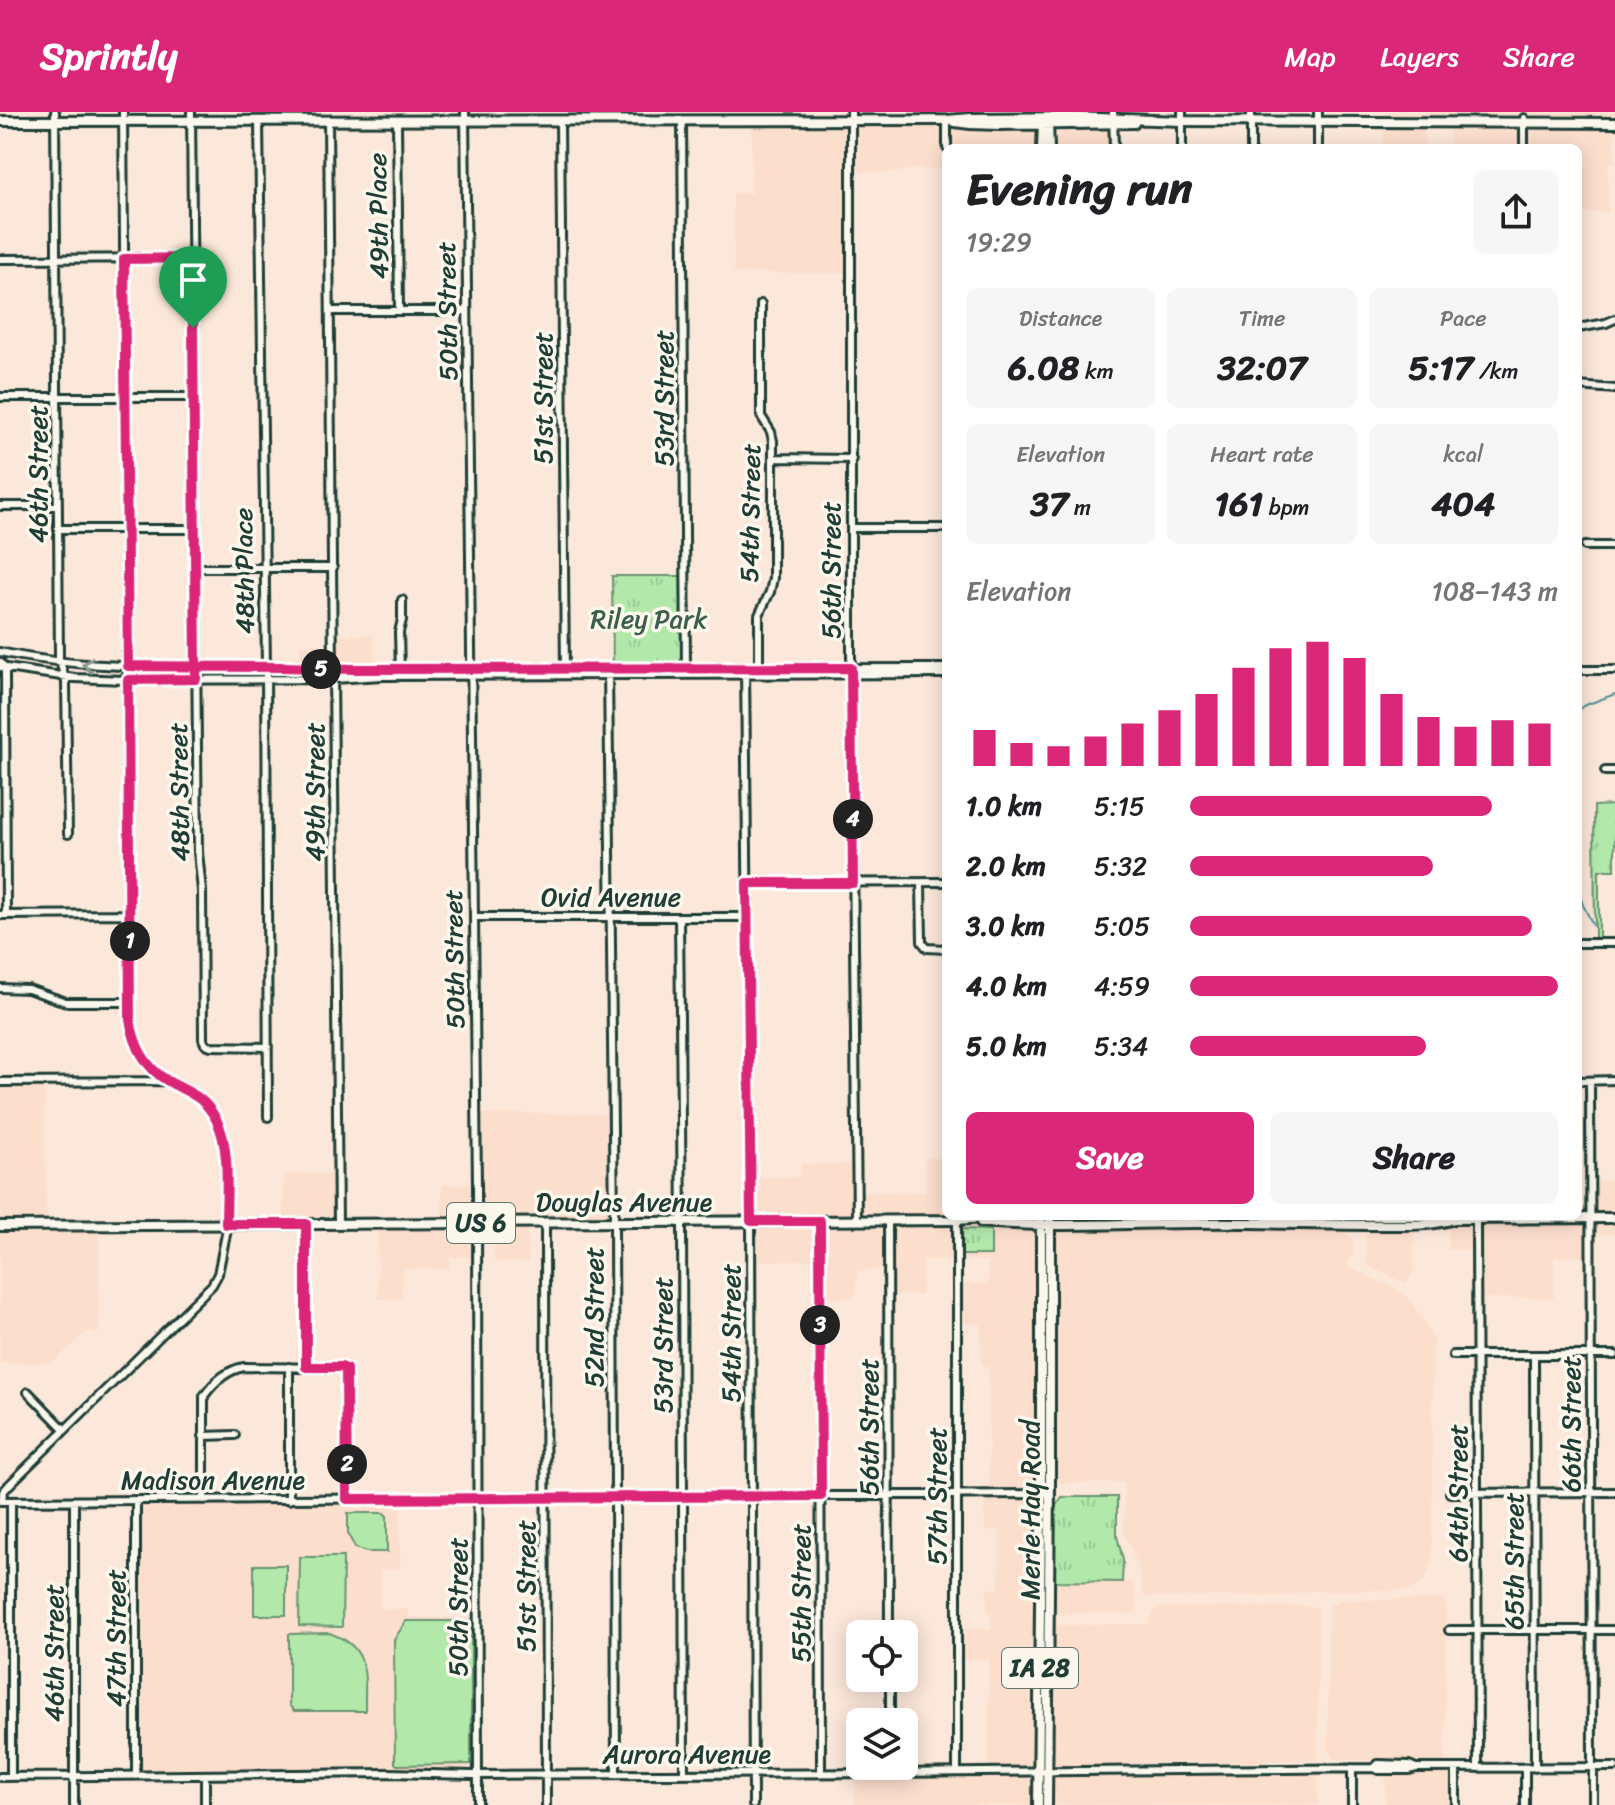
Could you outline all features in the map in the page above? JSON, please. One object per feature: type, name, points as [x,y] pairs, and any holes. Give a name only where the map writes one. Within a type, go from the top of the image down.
[{"type":"main road","points":[[0,121],[55,116],[191,116],[259,121],[397,121],[465,116],[636,116],[682,121],[704,116],[852,116],[947,120],[1385,117],[1615,121]]},
{"type":"main road","points":[[1044,118],[1064,125]]},
{"type":"main road","points":[[1044,118],[1047,144]]},
{"type":"main road","points":[[1048,144],[1053,130],[1064,125],[1113,118]]},
{"type":"main road","name":"Douglas Avenue","points":[[1582,1218],[1615,1218]]},
{"type":"main road","name":"Douglas Avenue","points":[[0,1226],[942,1219]]},
{"type":"main road","name":"Douglas Avenue","points":[[1045,1220],[1227,1220]]},
{"type":"main road","name":"Merle Hay Road","points":[[1045,1220],[1043,1771],[1047,1805]]},
{"type":"main road","name":"Douglas Avenue","points":[[1334,1220],[1414,1225],[1448,1220]]},
{"type":"main road","name":"Merle Hay Road","points":[[1038,1805],[1043,1771]]},
{"type":"street","name":"46th Street","points":[[55,116],[59,658],[66,681],[68,834]]},
{"type":"street","points":[[1,1501],[5,1489],[212,1285],[218,1274],[227,1224],[224,1143],[217,1120],[197,1096],[168,1081],[150,1067],[132,1035],[123,116]]},
{"type":"street","name":"48th Street","points":[[191,116],[198,852],[202,891],[203,1039],[205,1044],[211,1046],[268,1047]]},
{"type":"street","name":"50th Street","points":[[465,116],[477,1223],[478,1805]]},
{"type":"street","name":"56th Street","points":[[852,116],[851,671],[857,1220]]},
{"type":"street","points":[[1182,117],[1182,144]]},
{"type":"street","points":[[1251,117],[1251,144]]},
{"type":"street","points":[[1318,117],[1318,144]]},
{"type":"street","name":"51st Street","points":[[557,118],[565,672]]},
{"type":"street","points":[[1113,118],[1114,144]]},
{"type":"street","points":[[947,120],[947,144]]},
{"type":"street","points":[[1524,120],[1524,144]]},
{"type":"street","name":"48th Place","points":[[259,121],[268,1117]]},
{"type":"street","name":"49th Street","points":[[328,121],[338,1224]]},
{"type":"street","name":"49th Place","points":[[397,121],[399,311]]},
{"type":"street","name":"53rd Street","points":[[682,121],[686,672]]},
{"type":"street","points":[[0,259],[193,258]]},
{"type":"street","name":"54th Street","points":[[759,672],[759,615],[773,578],[773,436],[761,416],[761,304]]},
{"type":"street","points":[[330,311],[467,311]]},
{"type":"street","points":[[1582,327],[1615,319]]},
{"type":"street","points":[[1582,386],[1615,389]]},
{"type":"street","points":[[0,397],[194,397]]},
{"type":"street","points":[[773,458],[852,459]]},
{"type":"street","points":[[0,506],[58,506]]},
{"type":"street","points":[[851,528],[942,528]]},
{"type":"street","points":[[58,529],[195,529]]},
{"type":"street","points":[[1585,546],[1615,546]]},
{"type":"street","points":[[196,568],[333,568]]},
{"type":"street","points":[[400,673],[402,600]]},
{"type":"street","points":[[0,652],[60,663],[400,673],[942,668]]},
{"type":"street","points":[[130,914],[3,915],[2,666],[65,677],[128,680],[334,679],[400,673]]},
{"type":"street","points":[[1582,670],[1615,670]]},
{"type":"street","points":[[851,671],[942,674]]},
{"type":"street","name":"52nd Street","points":[[608,672],[616,1774]]},
{"type":"street","name":"54th Street","points":[[745,672],[753,1805]]},
{"type":"street","points":[[1605,771],[1615,771]]},
{"type":"street","points":[[747,883],[942,882]]},
{"type":"street","points":[[921,883],[922,942],[927,948],[942,949]]},
{"type":"street","name":"Ovid Avenue","points":[[474,917],[748,917]]},
{"type":"street","name":"53rd Street","points":[[679,917],[684,1774]]},
{"type":"street","points":[[1582,943],[1615,943]]},
{"type":"street","points":[[0,988],[28,989],[66,1002],[130,1002]]},
{"type":"street","points":[[146,1081],[150,1067]]},
{"type":"street","points":[[1582,1081],[1615,1080]]},
{"type":"street","points":[[0,1082],[168,1081]]},
{"type":"street","name":"66th Street","points":[[1590,1081],[1593,1805]]},
{"type":"street","name":"56th Street","points":[[888,1220],[889,1620]]},
{"type":"street","name":"57th Street","points":[[957,1772],[959,1220]]},
{"type":"street","name":"64th Street","points":[[1476,1220],[1478,1768]]},
{"type":"street","name":"55th Street","points":[[820,1221],[821,1773]]},
{"type":"street","name":"51st Street","points":[[545,1223],[546,1805]]},
{"type":"street","points":[[306,1224],[306,1367]]},
{"type":"street","points":[[1453,1355],[1615,1355]]},
{"type":"street","name":"65th Street","points":[[1534,1355],[1535,1768]]},
{"type":"street","points":[[204,1500],[204,1396],[225,1374],[244,1367],[345,1368],[347,1499]]},
{"type":"street","points":[[289,1367],[289,1500]]},
{"type":"street","points":[[28,1392],[65,1430]]},
{"type":"street","points":[[203,1436],[235,1435]]},
{"type":"street","points":[[1450,1493],[1615,1492]]},
{"type":"street","name":"Madison Avenue","points":[[1,1501],[1046,1494]]},
{"type":"street","points":[[11,1501],[11,1777]]},
{"type":"street","name":"46th Street","points":[[74,1501],[74,1805]]},
{"type":"street","name":"47th Street","points":[[136,1501],[136,1776]]},
{"type":"street","points":[[1449,1630],[1615,1630]]},
{"type":"street","name":"Aurora Avenue","points":[[918,1771],[1374,1768],[1378,1764],[1416,1768],[1615,1767]]},
{"type":"street","points":[[1352,1768],[1352,1805]]},
{"type":"street","points":[[1456,1768],[1456,1805]]},
{"type":"street","points":[[1525,1768],[1525,1805]]},
{"type":"street","name":"Aurora Avenue","points":[[0,1777],[846,1772]]},
{"type":"street","points":[[205,1775],[205,1805]]},
{"type":"shaded area","points":[[908,112],[1074,112],[1074,118],[1042,125],[1042,144],[942,144],[942,169],[851,172],[851,273],[734,273],[733,193],[751,193],[752,121],[908,120]]},
{"type":"shaded area","points":[[1385,112],[1615,112],[1615,119],[1385,117]]},
{"type":"shaded area","points":[[1383,123],[1615,123],[1615,162],[1608,163],[1608,212],[1582,212],[1582,144],[1450,144],[1450,127],[1425,127],[1425,144],[1383,144]]},
{"type":"shaded area","points":[[1109,130],[1109,144],[1055,144],[1059,132]]},
{"type":"shaded area","points":[[334,635],[374,635],[374,669],[300,668],[300,645],[333,645]]},
{"type":"shaded area","points":[[0,1084],[44,1088],[47,1226],[99,1226],[99,1332],[95,1335],[89,1330],[53,1363],[0,1363]]},
{"type":"shaded area","points":[[612,1113],[614,1222],[528,1223],[528,1262],[494,1262],[494,1223],[477,1223],[477,1257],[450,1257],[450,1269],[402,1269],[402,1299],[378,1299],[377,1223],[442,1223],[442,1185],[476,1184],[476,1114]]},
{"type":"shaded area","points":[[925,1158],[942,1158],[942,1220],[1041,1224],[1038,1805],[855,1805],[855,1780],[918,1780],[918,1773],[988,1772],[989,1659],[962,1659],[962,1629],[991,1629],[987,1589],[999,1588],[999,1531],[985,1531],[984,1501],[989,1501],[988,1366],[981,1365],[981,1324],[962,1323],[962,1284],[988,1283],[988,1261],[923,1260],[922,1295],[894,1295],[893,1270],[857,1270],[856,1298],[825,1298],[820,1286],[819,1260],[756,1261],[750,1177],[800,1177],[801,1164],[856,1164],[857,1192],[925,1192]]},
{"type":"shaded area","points":[[284,1174],[333,1174],[333,1217],[282,1218]]},
{"type":"shaded area","points":[[1590,1181],[1615,1181],[1615,1234],[1590,1234]]},
{"type":"shaded area","points":[[1469,1223],[1474,1226],[1474,1250],[1448,1250],[1448,1224]]},
{"type":"shaded area","points":[[1584,1223],[1588,1228],[1588,1257],[1554,1257],[1554,1298],[1479,1298],[1479,1228],[1482,1224]]},
{"type":"shaded area","points":[[1282,1227],[1343,1231],[1351,1237],[1354,1245],[1347,1266],[1397,1289],[1411,1301],[1433,1341],[1432,1561],[1422,1583],[1402,1590],[1310,1591],[1281,1596],[1143,1595],[1139,1571],[1124,1533],[1124,1483],[1060,1483],[1055,1478],[1055,1234],[1058,1228]]},
{"type":"shaded area","points":[[1414,1227],[1414,1270],[1407,1284],[1368,1266],[1365,1233],[1368,1229]]},
{"type":"shaded area","points":[[400,1499],[400,1569],[380,1570],[380,1609],[408,1609],[408,1618],[474,1620],[475,1765],[478,1775],[136,1776],[136,1501]]},
{"type":"shaded area","points":[[1053,1581],[1134,1582],[1136,1612],[1058,1613],[1053,1609]]},
{"type":"shaded area","points":[[1446,1599],[1445,1763],[1333,1759],[1328,1750],[1330,1605],[1339,1600]]},
{"type":"shaded area","points":[[1313,1606],[1318,1610],[1316,1760],[1058,1766],[1053,1763],[1055,1625],[1148,1624],[1153,1611],[1163,1607]]},
{"type":"shaded area","points":[[1318,1768],[1318,1805],[1047,1805],[1048,1771]]},
{"type":"shaded area","points":[[1385,1772],[1451,1772],[1453,1805],[1385,1805]]},
{"type":"green space","name":"Riley Park","points":[[612,576],[685,576],[686,668],[613,669]]},
{"type":"green space","points":[[1615,805],[1615,870],[1599,870],[1599,938],[1595,938],[1594,806]]},
{"type":"green space","points":[[963,1229],[991,1230],[991,1255],[961,1255]]},
{"type":"green space","points":[[1062,1497],[1117,1497],[1122,1582],[1053,1581],[1054,1508]]},
{"type":"green space","points":[[348,1513],[384,1513],[387,1516],[387,1552],[366,1552],[355,1548],[348,1534]]},
{"type":"green space","points":[[300,1557],[343,1557],[342,1627],[299,1626]]},
{"type":"green space","points":[[254,1565],[286,1565],[286,1615],[254,1615]]},
{"type":"green space","points":[[406,1621],[471,1621],[471,1764],[395,1763],[394,1640]]},
{"type":"green space","points":[[329,1633],[352,1645],[358,1654],[364,1673],[365,1711],[294,1711],[289,1705],[289,1634]]},
{"type":"waterway","points":[[1582,707],[1615,694]]},
{"type":"waterway","points":[[1582,902],[1593,925]]},
{"type":"route","points":[[193,328],[193,258],[124,259],[128,666],[196,667],[283,667],[352,669],[851,668],[853,883],[747,883],[751,1221],[820,1221],[821,1496],[347,1499],[346,1369],[306,1367],[306,1224],[226,1224],[224,1143],[217,1120],[197,1096],[168,1081],[150,1067],[141,1056],[132,1035],[128,680],[196,679],[196,667],[193,328]]}]
